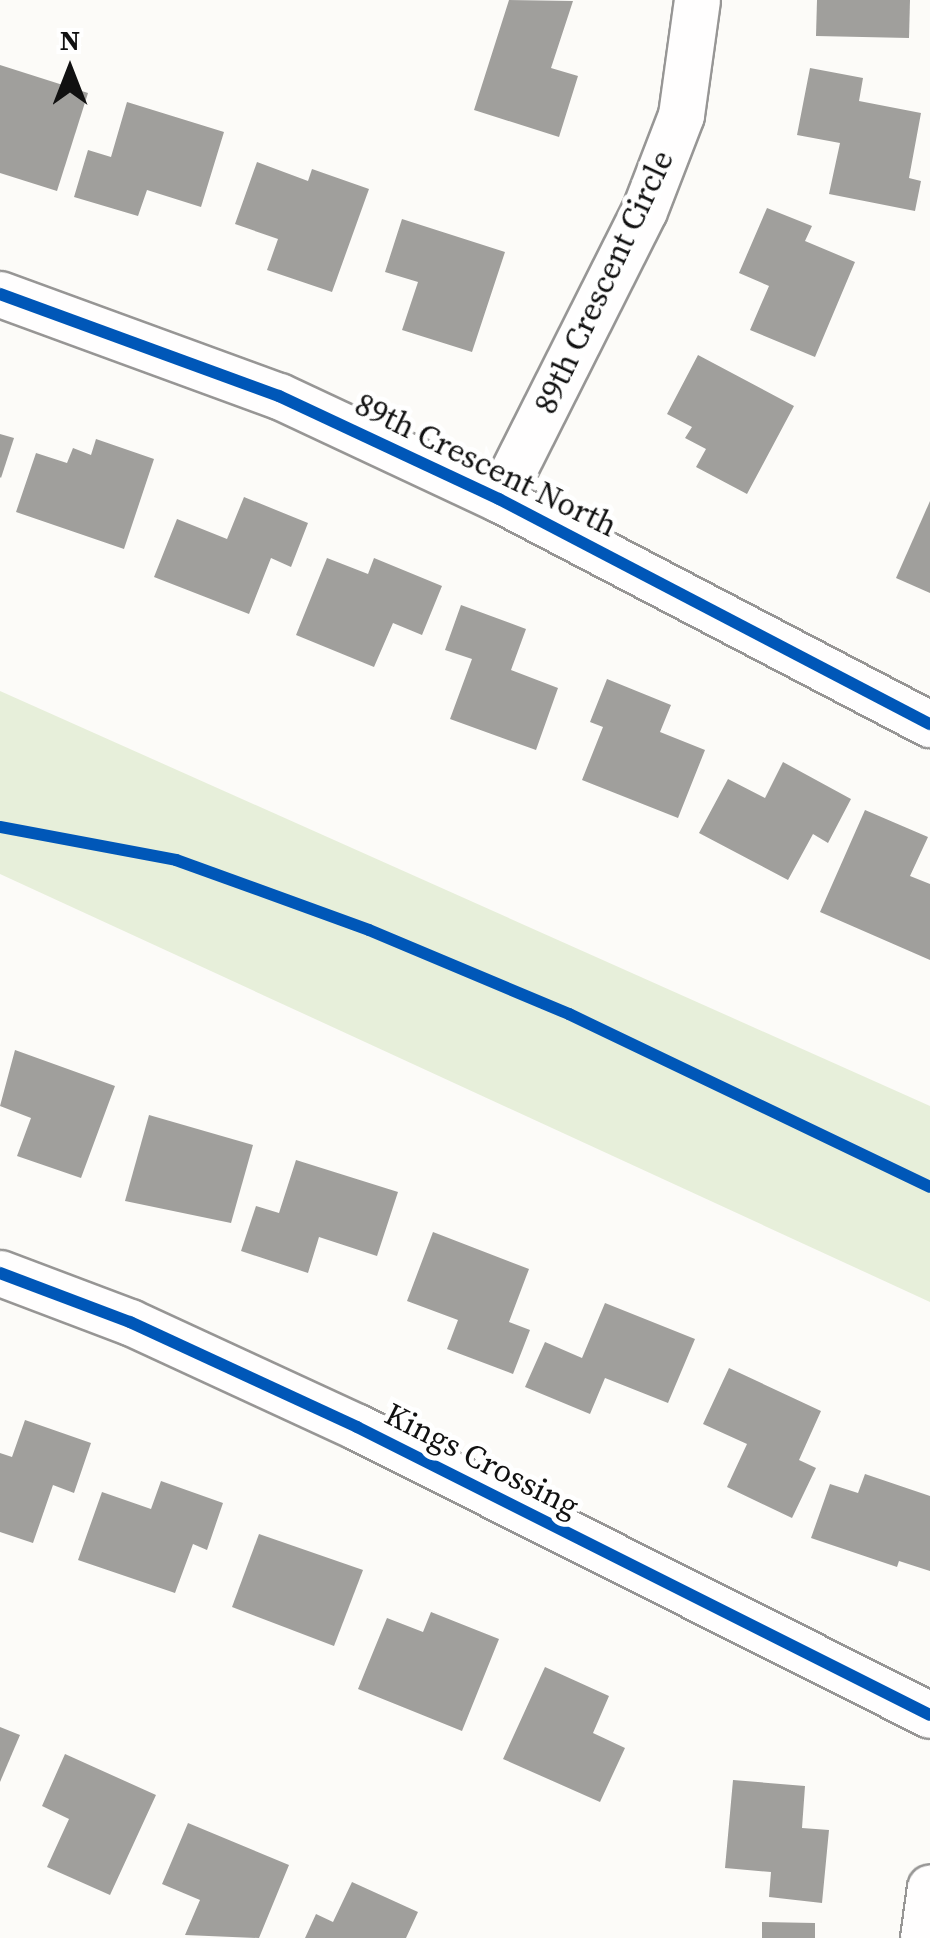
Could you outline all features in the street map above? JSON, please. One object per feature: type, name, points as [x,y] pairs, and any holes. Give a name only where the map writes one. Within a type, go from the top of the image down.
[{"type":"street","name":"89th Crescent Circle","points":[[499,498],[644,210],[681,115],[697,0]]},
{"type":"street","name":"89th Crescent North","points":[[0,294],[279,396],[499,498],[930,724]]},
{"type":"street","name":"Kings Crossing","points":[[0,1274],[130,1322],[357,1427],[930,1715]]},
{"type":"street","points":[[923,1938],[930,1887]]},
{"type":"green space","points":[[0,691],[930,1106],[930,1302],[0,874]]},
{"type":"building","points":[[509,0],[573,1],[551,68],[578,76],[559,137],[474,110]]},
{"type":"building","points":[[817,0],[910,0],[909,38],[816,36]]},
{"type":"building","points":[[0,65],[88,93],[57,191],[0,173]]},
{"type":"building","points":[[810,68],[863,78],[859,101],[921,113],[909,178],[921,181],[915,211],[829,194],[840,143],[797,135]]},
{"type":"building","points":[[127,102],[224,132],[201,207],[147,190],[138,216],[74,197],[88,150],[111,157]]},
{"type":"building","points":[[257,162],[308,181],[312,169],[369,189],[332,292],[267,270],[278,239],[235,224]]},
{"type":"building","points":[[767,208],[812,226],[805,241],[855,262],[815,357],[750,330],[769,286],[739,273]]},
{"type":"building","points":[[402,219],[505,252],[472,352],[402,330],[418,282],[385,272]]},
{"type":"building","points":[[698,355],[794,406],[747,494],[696,467],[706,449],[685,438],[692,427],[667,414]]},
{"type":"building","points":[[0,434],[14,438],[1,478],[0,477]]},
{"type":"building","points":[[96,439],[154,459],[124,549],[16,512],[36,453],[67,463],[73,448],[91,455]]},
{"type":"building","points":[[244,497],[308,523],[291,567],[271,558],[249,614],[154,577],[177,519],[227,539]]},
{"type":"building","points":[[930,501],[930,593],[896,578]]},
{"type":"building","points":[[327,558],[368,574],[374,558],[442,586],[422,635],[393,623],[374,667],[296,635]]},
{"type":"building","points":[[461,605],[526,629],[511,670],[558,688],[536,750],[450,719],[472,659],[445,650]]},
{"type":"building","points":[[607,679],[671,705],[660,732],[705,750],[678,818],[582,780],[603,727],[590,722]]},
{"type":"building","points":[[783,762],[851,799],[828,843],[813,834],[788,880],[699,833],[728,779],[765,798]]},
{"type":"building","points":[[865,810],[928,837],[910,876],[930,884],[930,960],[820,912]]},
{"type":"building","points":[[15,1050],[115,1086],[81,1178],[17,1156],[31,1118],[0,1106]]},
{"type":"building","points":[[149,1115],[253,1145],[231,1223],[125,1201]]},
{"type":"building","points":[[296,1160],[398,1192],[377,1256],[319,1237],[308,1273],[241,1251],[256,1206],[279,1213]]},
{"type":"building","points":[[433,1232],[529,1269],[509,1322],[530,1330],[513,1374],[447,1349],[458,1320],[407,1301]]},
{"type":"building","points":[[605,1303],[695,1339],[668,1403],[605,1378],[590,1414],[525,1387],[545,1342],[582,1358]]},
{"type":"building","points":[[729,1368],[821,1411],[799,1460],[816,1468],[792,1518],[727,1487],[747,1444],[703,1424]]},
{"type":"building","points":[[25,1420],[91,1443],[74,1493],[53,1485],[33,1543],[0,1532],[0,1453],[12,1457]]},
{"type":"building","points":[[865,1474],[930,1496],[930,1571],[899,1561],[897,1567],[811,1538],[830,1484],[858,1493]]},
{"type":"building","points":[[161,1481],[223,1503],[207,1550],[193,1544],[175,1593],[78,1560],[102,1492],[151,1509]]},
{"type":"building","points":[[259,1534],[363,1570],[334,1646],[232,1607]]},
{"type":"building","points":[[431,1612],[499,1639],[462,1731],[358,1689],[387,1618],[423,1632]]},
{"type":"building","points":[[545,1667],[609,1696],[593,1733],[625,1748],[600,1802],[503,1759]]},
{"type":"building","points":[[0,1727],[20,1735],[0,1782]]},
{"type":"building","points":[[65,1754],[156,1795],[110,1895],[47,1867],[69,1819],[42,1806]]},
{"type":"building","points":[[733,1780],[805,1786],[802,1828],[829,1830],[822,1903],[769,1897],[771,1872],[725,1868]]},
{"type":"building","points":[[188,1823],[289,1865],[259,1938],[185,1935],[200,1900],[162,1884]]},
{"type":"building","points":[[352,1882],[418,1912],[406,1938],[305,1938],[316,1914],[333,1922]]},
{"type":"building","points":[[762,1922],[815,1923],[815,1938],[762,1938]]},
{"type":"cycle path","points":[[0,294],[279,396],[499,499],[930,724]]},
{"type":"cycle path","points":[[0,827],[176,860],[369,930],[569,1014],[930,1187]]},
{"type":"cycle path","points":[[0,1273],[130,1322],[357,1427],[930,1715]]}]
